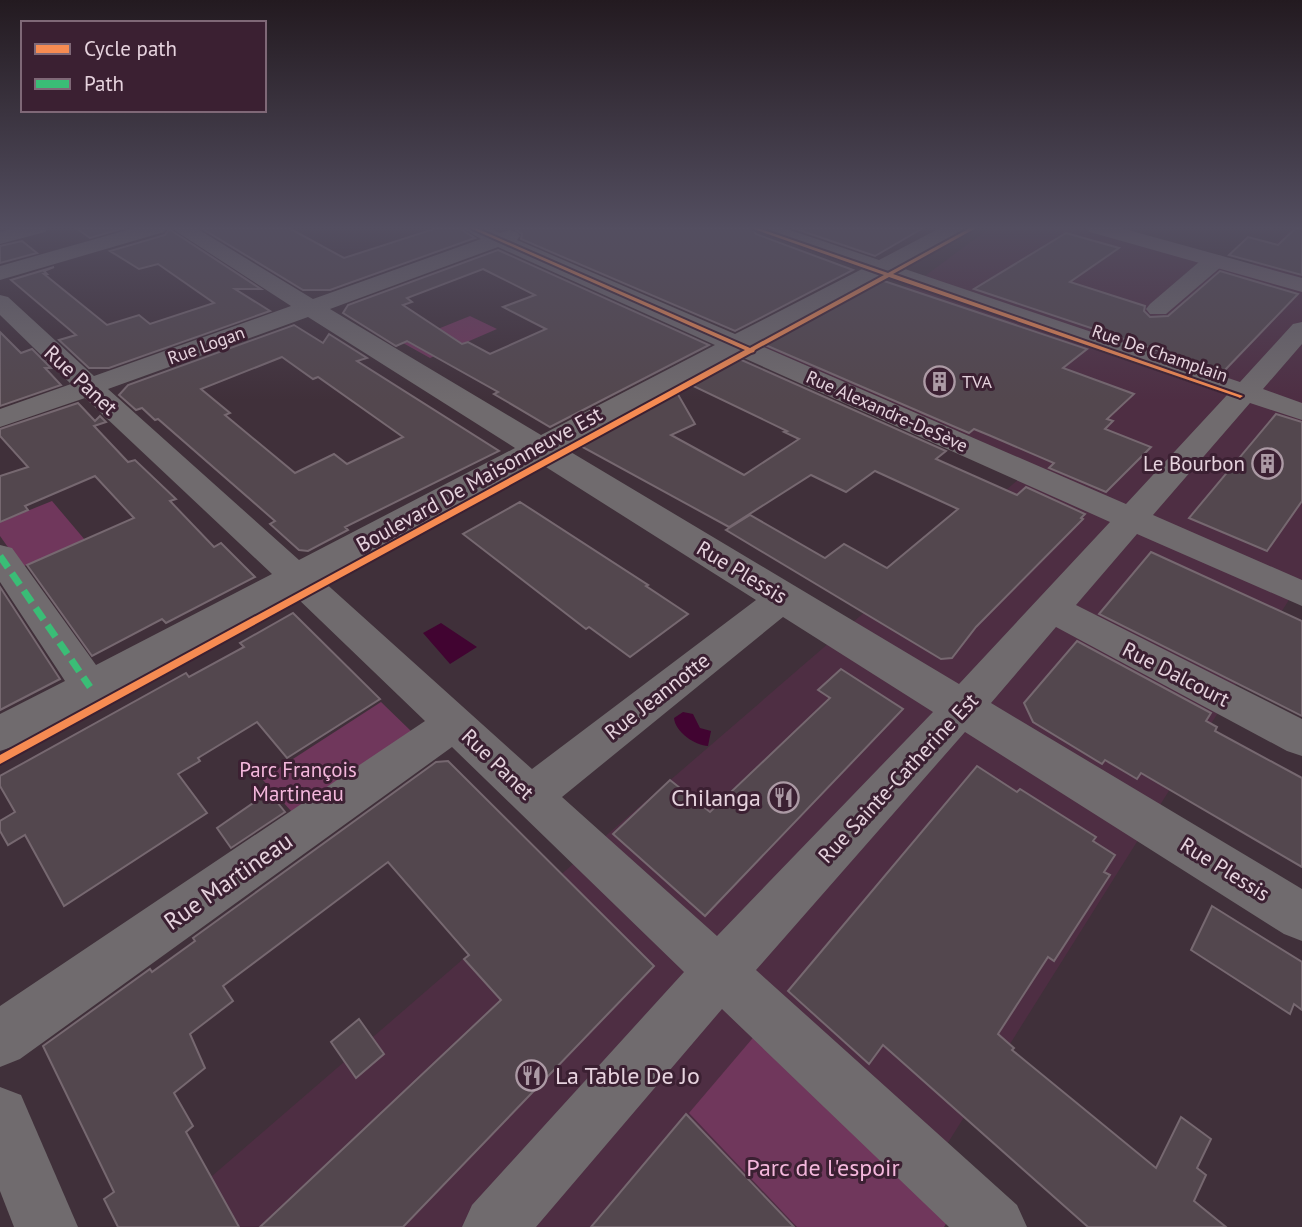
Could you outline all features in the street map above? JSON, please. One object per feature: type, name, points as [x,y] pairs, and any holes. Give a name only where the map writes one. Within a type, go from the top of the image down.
[{"type":"street","name":"Rue Plessis","points":[[275,285],[1302,917]]},
{"type":"street","name":"Rue Logan","points":[[0,419],[372,285]]},
{"type":"street","name":"Rue Alexandre-DeSève","points":[[601,285],[1132,519],[1298,584]]},
{"type":"street","name":"Boulevard De Maisonneuve Est","points":[[0,734],[847,285]]},
{"type":"street","name":"Rue De Champlain","points":[[930,285],[1302,412]]},
{"type":"street","points":[[1158,309],[1186,285]]},
{"type":"street","name":"Rue Panet","points":[[0,302],[88,387],[455,723],[530,796],[995,1227]]},
{"type":"street","name":"Rue Sainte-Catherine Est","points":[[494,1227],[720,971],[1302,329]]},
{"type":"street","points":[[0,556],[90,687]]},
{"type":"street","name":"Rue Jeannotte","points":[[530,796],[783,597]]},
{"type":"street","name":"Rue Dalcourt","points":[[1050,608],[1302,739]]},
{"type":"street","name":"Rue Martineau","points":[[0,1039],[455,723]]},
{"type":"street","points":[[0,1116],[46,1227]]},
{"type":"shaded area","points":[[908,285],[1302,285],[1302,579],[895,1227],[153,1227],[1035,465],[764,347]]},
{"type":"shaded area","points":[[441,623],[477,647],[450,664],[423,633]]},
{"type":"shaded area","points":[[683,712],[693,714],[700,728],[711,731],[708,746],[692,741],[678,728],[674,718]]},
{"type":"green space","points":[[470,316],[497,329],[430,358],[403,343]]},
{"type":"green space","points":[[52,501],[85,540],[22,567],[0,536],[0,522]]},
{"type":"green space","name":"Parc François Martineau","points":[[381,702],[412,732],[292,812],[262,779]]},
{"type":"green space","name":"Parc de l'espoir","points":[[763,1026],[955,1210],[944,1227],[797,1227],[689,1113]]},
{"type":"building","points":[[17,285],[58,285],[107,325],[139,315],[150,324],[214,303],[189,285],[255,285],[261,289],[235,289],[270,311],[109,368],[89,368],[59,340],[76,335]]},
{"type":"building","points":[[295,285],[343,285],[330,290],[303,290]]},
{"type":"building","points":[[402,285],[440,285],[407,298],[412,302],[403,305],[462,344],[468,342],[490,354],[546,329],[503,307],[535,295],[516,285],[576,285],[709,345],[550,427],[494,394],[498,392],[407,341],[396,346],[343,313],[348,305]]},
{"type":"building","points":[[629,285],[823,285],[735,331]]},
{"type":"building","points":[[871,285],[897,285],[1087,349],[1063,368],[1134,394],[1107,419],[1113,421],[1105,429],[1151,447],[1106,492],[1049,468],[1054,463],[974,429],[969,433],[763,344]]},
{"type":"building","points":[[980,285],[1080,285],[1145,306],[1144,311],[1150,317],[1168,316],[1204,285],[1268,285],[1298,294],[1223,372],[974,289]]},
{"type":"building","points":[[294,325],[323,343],[329,334],[367,358],[357,361],[499,451],[345,527],[348,530],[308,551],[299,550],[270,524],[275,521],[158,419],[155,420],[142,408],[136,410],[119,395],[128,385]],"holes":[[[282,357],[313,379],[318,377],[403,437],[347,464],[334,454],[295,473],[225,415],[230,413],[201,389]]]},
{"type":"building","points":[[0,332],[21,353],[32,349],[51,368],[45,368],[61,385],[0,406]]},
{"type":"building","points":[[737,358],[946,451],[936,459],[1017,495],[1026,487],[1085,514],[1081,518],[1083,519],[976,627],[952,658],[941,659],[726,530],[750,515],[825,558],[844,544],[887,568],[958,509],[875,471],[846,492],[811,475],[729,527],[577,444],[676,391],[695,424],[671,435],[744,475],[799,439],[689,384]]},
{"type":"building","points":[[78,403],[95,421],[100,416],[106,422],[94,426],[128,462],[135,460],[176,499],[170,501],[214,547],[221,543],[255,577],[166,623],[162,619],[92,656],[27,565],[134,518],[95,476],[25,506],[28,510],[0,522],[0,476],[28,467],[0,436],[0,429]]},
{"type":"building","name":"Le Bourbon","points":[[1276,414],[1302,422],[1302,501],[1267,551],[1189,518]]},
{"type":"building","points":[[520,502],[688,614],[630,657],[589,627],[586,629],[463,534]]},
{"type":"building","points":[[1151,552],[1302,621],[1302,716],[1099,614]]},
{"type":"building","points":[[0,587],[60,679],[0,710]]},
{"type":"building","points":[[293,613],[380,699],[287,758],[257,722],[198,758],[200,761],[178,774],[207,813],[64,906],[25,835],[8,845],[0,831],[0,821],[15,812],[0,786],[0,776],[186,673],[189,677],[244,647],[240,643]]},
{"type":"building","points":[[1077,641],[1211,713],[1206,721],[1217,727],[1215,731],[1302,778],[1302,867],[1141,773],[1137,779],[1105,760],[1102,764],[1033,722],[1024,703]]},
{"type":"building","points":[[841,669],[903,709],[705,916],[613,834],[670,780],[710,812],[830,698],[818,690]]},
{"type":"building","points":[[448,761],[654,966],[403,1227],[260,1227],[501,1000],[464,959],[469,955],[388,862],[223,986],[233,1001],[190,1034],[205,1068],[174,1093],[193,1126],[186,1132],[239,1227],[118,1227],[104,1199],[114,1192],[43,1046],[150,969],[152,972],[195,941],[193,938],[436,762]]},
{"type":"building","points":[[977,766],[1017,792],[1020,789],[1096,837],[1093,841],[1115,855],[1104,872],[1110,875],[1054,961],[1048,957],[998,1034],[1014,1048],[1012,1050],[1156,1168],[1181,1117],[1211,1139],[1197,1168],[1206,1175],[1194,1201],[1226,1227],[1088,1227],[883,1045],[869,1064],[788,991]]},
{"type":"building","points":[[269,792],[285,812],[231,848],[217,828]]},
{"type":"building","points":[[1212,906],[1302,962],[1302,1010],[1294,1004],[1290,1014],[1191,950]]},
{"type":"building","points":[[359,1019],[384,1054],[356,1078],[331,1042]]},
{"type":"building","points":[[686,1114],[794,1227],[591,1227]]},
{"type":"marked path","points":[[0,556],[90,687]]},
{"type":"cycle path","points":[[602,285],[752,351]]},
{"type":"cycle path","points":[[0,760],[869,285]]},
{"type":"cycle path","points":[[919,285],[1240,396]]},
{"type":"place","name":"TVA","points":[[939,381]]},
{"type":"place","name":"Le Bourbon","points":[[1268,463]]},
{"type":"place","name":"Chilanga","points":[[784,797]]},
{"type":"place","name":"La Table De Jo","points":[[532,1075]]}]
